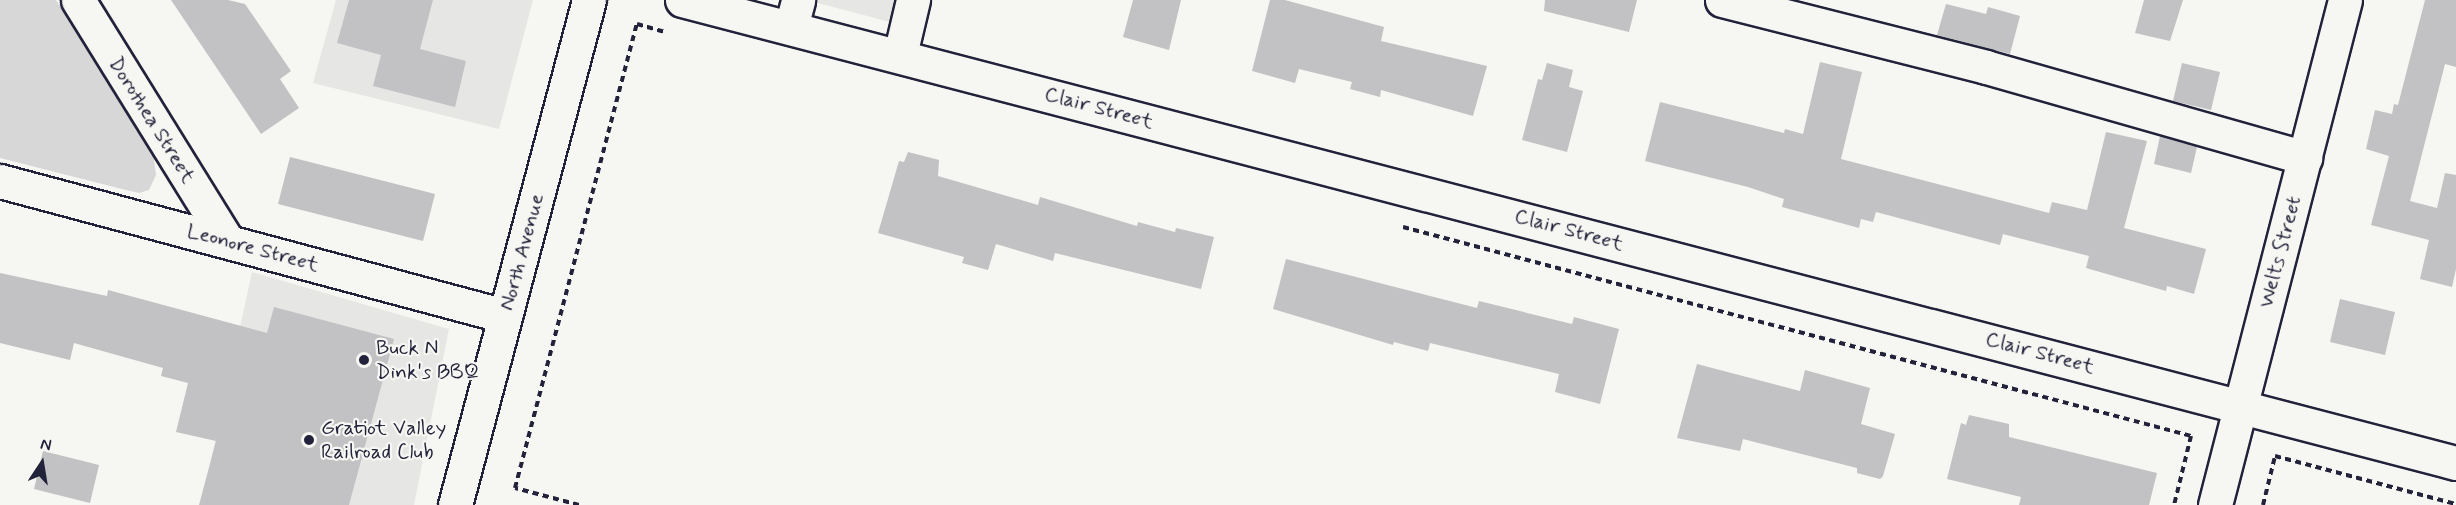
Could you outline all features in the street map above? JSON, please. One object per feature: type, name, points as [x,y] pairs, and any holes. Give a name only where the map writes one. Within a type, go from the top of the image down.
[{"type":"street","name":"Dorothea Street","points":[[78,0],[227,240]]},
{"type":"street","name":"North Avenue","points":[[455,505],[589,0]]},
{"type":"street","name":"Clair Street","points":[[682,0],[795,14],[900,55],[2456,463]]},
{"type":"street","points":[[900,55],[913,0]]},
{"type":"street","points":[[1722,0],[1986,68],[2305,158]]},
{"type":"street","name":"Welts Street","points":[[2215,505],[2345,0]]},
{"type":"street","name":"Leonore Street","points":[[0,181],[505,316]]},
{"type":"path","points":[[579,505],[515,488],[637,24],[672,34]]},
{"type":"path","points":[[1397,226],[2191,436],[2174,505]]},
{"type":"path","points":[[2263,505],[2275,456],[2456,504]]},
{"type":"shaded area","points":[[0,0],[56,0],[153,153],[156,175],[149,190],[139,193],[0,158]]},
{"type":"shaded area","points":[[336,0],[533,0],[499,129],[313,83]]},
{"type":"shaded area","points":[[807,0],[904,0],[897,24]]},
{"type":"shaded area","points":[[252,272],[449,329],[414,505],[270,505],[205,488]]},
{"type":"building","points":[[171,0],[228,0],[245,4],[291,71],[280,79],[299,108],[261,134]]},
{"type":"building","points":[[349,0],[433,0],[420,49],[466,61],[455,107],[373,86],[381,55],[337,43]]},
{"type":"building","points":[[1133,0],[1181,0],[1169,50],[1123,37]]},
{"type":"building","points":[[1270,0],[1285,0],[1384,27],[1381,41],[1487,66],[1473,116],[1381,90],[1380,97],[1350,89],[1352,82],[1299,69],[1295,83],[1252,71]]},
{"type":"building","points":[[1545,0],[1637,0],[1629,32],[1544,11]]},
{"type":"building","points":[[2144,0],[2183,0],[2170,41],[2135,33]]},
{"type":"building","points":[[2425,0],[2456,0],[2456,67],[2445,64],[2410,201],[2437,208],[2445,173],[2456,175],[2456,269],[2452,287],[2420,279],[2429,240],[2371,225],[2389,156],[2366,149],[2375,110],[2392,114],[2394,104],[2398,105]]},
{"type":"building","points":[[1946,4],[1986,14],[1988,7],[2020,16],[2010,54],[1937,35]]},
{"type":"building","points":[[1820,62],[1862,72],[1841,159],[2049,213],[2052,202],[2087,210],[2106,132],[2147,141],[2124,228],[2206,249],[2194,294],[2167,286],[2166,291],[2086,268],[2089,256],[2003,234],[2000,245],[1876,212],[1873,222],[1861,219],[1859,228],[1782,207],[1784,199],[1748,187],[1645,161],[1660,102],[1784,133],[1785,129],[1803,134]]},
{"type":"building","points":[[1547,63],[1573,70],[1569,87],[1583,91],[1567,152],[1522,140],[1538,79],[1542,80]]},
{"type":"building","points":[[2182,63],[2220,72],[2211,110],[2173,101]]},
{"type":"building","points":[[2160,136],[2197,147],[2191,173],[2154,164]]},
{"type":"building","points":[[908,152],[939,160],[938,176],[1038,205],[1040,197],[1137,226],[1138,222],[1175,232],[1176,228],[1214,237],[1201,289],[1055,253],[1053,261],[996,244],[988,270],[962,263],[964,257],[878,233],[899,161],[904,162]]},
{"type":"building","points":[[290,157],[435,194],[423,241],[278,204]]},
{"type":"building","points":[[1286,259],[1477,308],[1479,301],[1572,324],[1574,317],[1619,329],[1600,404],[1555,392],[1559,374],[1430,343],[1428,351],[1394,342],[1393,345],[1273,309]]},
{"type":"building","points":[[0,273],[107,296],[108,290],[267,333],[274,307],[394,339],[349,505],[199,505],[216,441],[176,432],[188,383],[161,376],[163,368],[74,343],[70,360],[0,343]]},
{"type":"building","points":[[2340,299],[2395,312],[2385,355],[2330,342]]},
{"type":"building","points":[[1697,364],[1800,391],[1805,370],[1870,388],[1861,424],[1895,434],[1883,476],[1880,479],[1857,473],[1857,468],[1743,439],[1740,451],[1677,438]]},
{"type":"building","points":[[1969,415],[2009,424],[2009,437],[2157,473],[2149,505],[2019,505],[2021,497],[1947,479],[1961,423],[1966,425]]},
{"type":"building","points":[[43,451],[99,465],[90,503],[34,489]]},
{"type":"place","name":"Buck N Dink's BBQ","points":[[364,360]]},
{"type":"place","name":"Gratiot Valley Railroad Club","points":[[309,440]]}]
